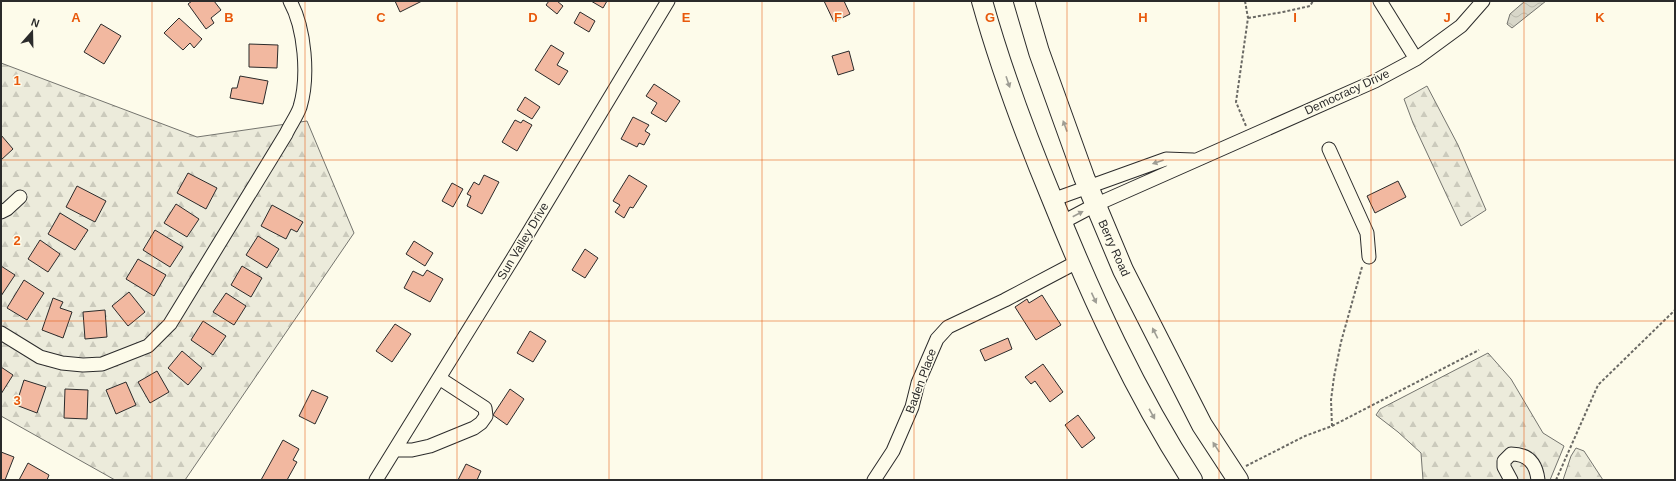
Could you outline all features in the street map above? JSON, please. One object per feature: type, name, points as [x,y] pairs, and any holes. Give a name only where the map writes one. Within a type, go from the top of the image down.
[{"type":"highway","points":[[982,1],[990,29],[1028,140],[1077,262],[1133,380],[1173,451],[1192,480]]},
{"type":"highway","name":"Berry Road","points":[[1024,1],[1039,52],[1092,196],[1123,270],[1202,425],[1235,477]]},
{"type":"street","points":[[1,333],[40,356],[62,363],[83,365],[102,364],[148,346],[170,324],[286,134],[300,107],[304,80],[304,57],[301,32],[296,10],[290,1]]},
{"type":"street","name":"Sun Valley Drive","points":[[376,480],[515,256],[668,1]]},
{"type":"street","points":[[1380,1],[1416,59]]},
{"type":"street","name":"Democracy Drive","points":[[1052,200],[1092,196],[1197,160],[1375,81],[1416,59],[1461,26],[1483,1]]},
{"type":"street","points":[[1329,149],[1367,232],[1369,257]]},
{"type":"street","name":"Democracy Drive","points":[[1061,223],[1092,196],[1166,159],[1197,160]]},
{"type":"street","points":[[1,212],[7,209],[20,197]]},
{"type":"street","name":"Baden Place","points":[[874,480],[893,451],[912,407],[918,383],[937,339],[948,327],[1005,300],[1077,262]]},
{"type":"street","points":[[395,450],[412,450],[430,446],[474,428],[481,423],[486,416],[486,408],[439,378]]},
{"type":"street","points":[[1511,480],[1504,467],[1504,461],[1511,454],[1521,454],[1530,460],[1536,470],[1538,480]]},
{"type":"path","points":[[1245,1],[1248,18],[1236,102],[1250,136]]},
{"type":"path","points":[[1248,18],[1310,6],[1313,1]]},
{"type":"path","points":[[1332,426],[1331,400],[1341,342],[1360,270],[1369,257]]},
{"type":"path","points":[[1556,480],[1598,385],[1675,310]]},
{"type":"path","points":[[1235,477],[1305,436],[1332,426],[1479,350]]},
{"type":"green space","points":[[1,63],[197,137],[307,121],[354,233],[185,480],[115,480],[1,416]]},
{"type":"green space","points":[[1427,86],[1458,145],[1486,210],[1461,226],[1413,123],[1404,99]]},
{"type":"green space","points":[[1488,353],[1511,379],[1543,433],[1564,446],[1550,480],[1423,480],[1421,453],[1398,432],[1376,415],[1380,409]]},
{"type":"green space","points":[[1576,448],[1584,451],[1603,480],[1563,480],[1571,456]]},
{"type":"water","points":[[1525,1],[1546,1],[1512,28],[1507,24],[1510,14]]},
{"type":"building","points":[[192,1],[214,1],[221,10],[211,18],[214,23],[206,29],[188,4]]},
{"type":"building","points":[[395,1],[422,1],[400,12]]},
{"type":"building","points":[[549,1],[557,1],[563,6],[557,14],[546,5]]},
{"type":"building","points":[[591,1],[607,1],[603,8]]},
{"type":"building","points":[[824,1],[844,1],[850,14],[834,22]]},
{"type":"building","points":[[580,12],[595,21],[589,32],[574,23]]},
{"type":"building","points":[[179,18],[202,39],[194,48],[190,43],[183,50],[164,33]]},
{"type":"building","points":[[101,24],[121,36],[104,64],[84,52]]},
{"type":"building","points":[[249,44],[278,45],[277,68],[249,67]]},
{"type":"building","points":[[551,45],[564,53],[557,65],[568,71],[559,85],[535,70]]},
{"type":"building","points":[[849,51],[854,70],[838,75],[832,56]]},
{"type":"building","points":[[240,76],[268,81],[263,104],[230,98],[232,88],[237,88]]},
{"type":"building","points":[[654,84],[680,101],[666,122],[651,113],[657,103],[646,96]]},
{"type":"building","points":[[525,97],[540,107],[532,119],[517,110]]},
{"type":"building","points":[[633,117],[649,125],[645,131],[650,134],[644,145],[639,143],[637,147],[621,139]]},
{"type":"building","points":[[515,120],[521,123],[523,120],[532,125],[517,151],[502,142]]},
{"type":"building","points":[[1,135],[13,149],[1,160]]},
{"type":"building","points":[[188,173],[217,188],[206,209],[177,193]]},
{"type":"building","points":[[484,175],[499,182],[482,214],[467,206],[471,196],[467,194],[474,182],[479,185]]},
{"type":"building","points":[[629,175],[647,186],[633,208],[630,207],[624,218],[615,212],[620,205],[613,201]]},
{"type":"building","points":[[1398,181],[1406,197],[1375,213],[1367,196]]},
{"type":"building","points":[[452,183],[463,189],[453,207],[442,201]]},
{"type":"building","points":[[77,186],[106,201],[95,222],[66,207]]},
{"type":"building","points":[[176,204],[199,219],[187,237],[164,223]]},
{"type":"building","points":[[272,205],[303,222],[297,232],[291,229],[286,239],[261,226]]},
{"type":"building","points":[[60,213],[88,230],[75,250],[48,234]]},
{"type":"building","points":[[155,230],[183,247],[170,267],[143,250]]},
{"type":"building","points":[[258,236],[279,249],[267,268],[246,255]]},
{"type":"building","points":[[40,240],[60,254],[48,272],[28,259]]},
{"type":"building","points":[[414,241],[433,253],[425,266],[406,254]]},
{"type":"building","points":[[585,249],[598,258],[585,278],[572,270]]},
{"type":"building","points":[[138,259],[166,275],[154,296],[126,279]]},
{"type":"building","points":[[1,266],[15,275],[1,296]]},
{"type":"building","points":[[242,266],[262,278],[251,297],[231,285]]},
{"type":"building","points":[[427,270],[443,279],[430,302],[404,288],[413,271],[423,276]]},
{"type":"building","points":[[24,280],[44,293],[27,320],[7,308]]},
{"type":"building","points":[[129,292],[145,312],[128,326],[112,306]]},
{"type":"building","points":[[226,293],[246,306],[234,325],[213,312]]},
{"type":"building","points":[[1042,295],[1061,325],[1036,340],[1015,307],[1027,299],[1029,303]]},
{"type":"building","points":[[53,298],[63,302],[60,308],[72,312],[63,338],[42,330]]},
{"type":"building","points":[[105,310],[107,337],[85,339],[83,312]]},
{"type":"building","points":[[203,321],[226,336],[213,355],[191,340]]},
{"type":"building","points":[[395,324],[411,334],[392,362],[376,351]]},
{"type":"building","points":[[530,331],[546,341],[533,362],[517,353]]},
{"type":"building","points":[[1008,338],[1012,349],[985,361],[980,350]]},
{"type":"building","points":[[182,351],[202,368],[188,385],[168,368]]},
{"type":"building","points":[[1043,364],[1063,392],[1050,402],[1035,381],[1031,384],[1025,377]]},
{"type":"building","points":[[1,367],[13,375],[1,394]]},
{"type":"building","points":[[157,371],[169,392],[150,403],[138,382]]},
{"type":"building","points":[[24,380],[46,387],[37,413],[16,405]]},
{"type":"building","points":[[126,382],[136,405],[116,414],[106,390]]},
{"type":"building","points":[[65,389],[88,390],[87,419],[64,418]]},
{"type":"building","points":[[510,389],[524,399],[507,425],[493,415]]},
{"type":"building","points":[[312,390],[328,397],[315,424],[299,416]]},
{"type":"building","points":[[1078,415],[1095,438],[1082,448],[1065,425]]},
{"type":"building","points":[[283,440],[299,449],[293,460],[297,462],[287,480],[261,480]]},
{"type":"building","points":[[1,452],[14,457],[5,480],[1,480]]},
{"type":"building","points":[[28,463],[49,475],[47,480],[19,480]]},
{"type":"building","points":[[466,464],[481,471],[477,480],[458,480]]}]
